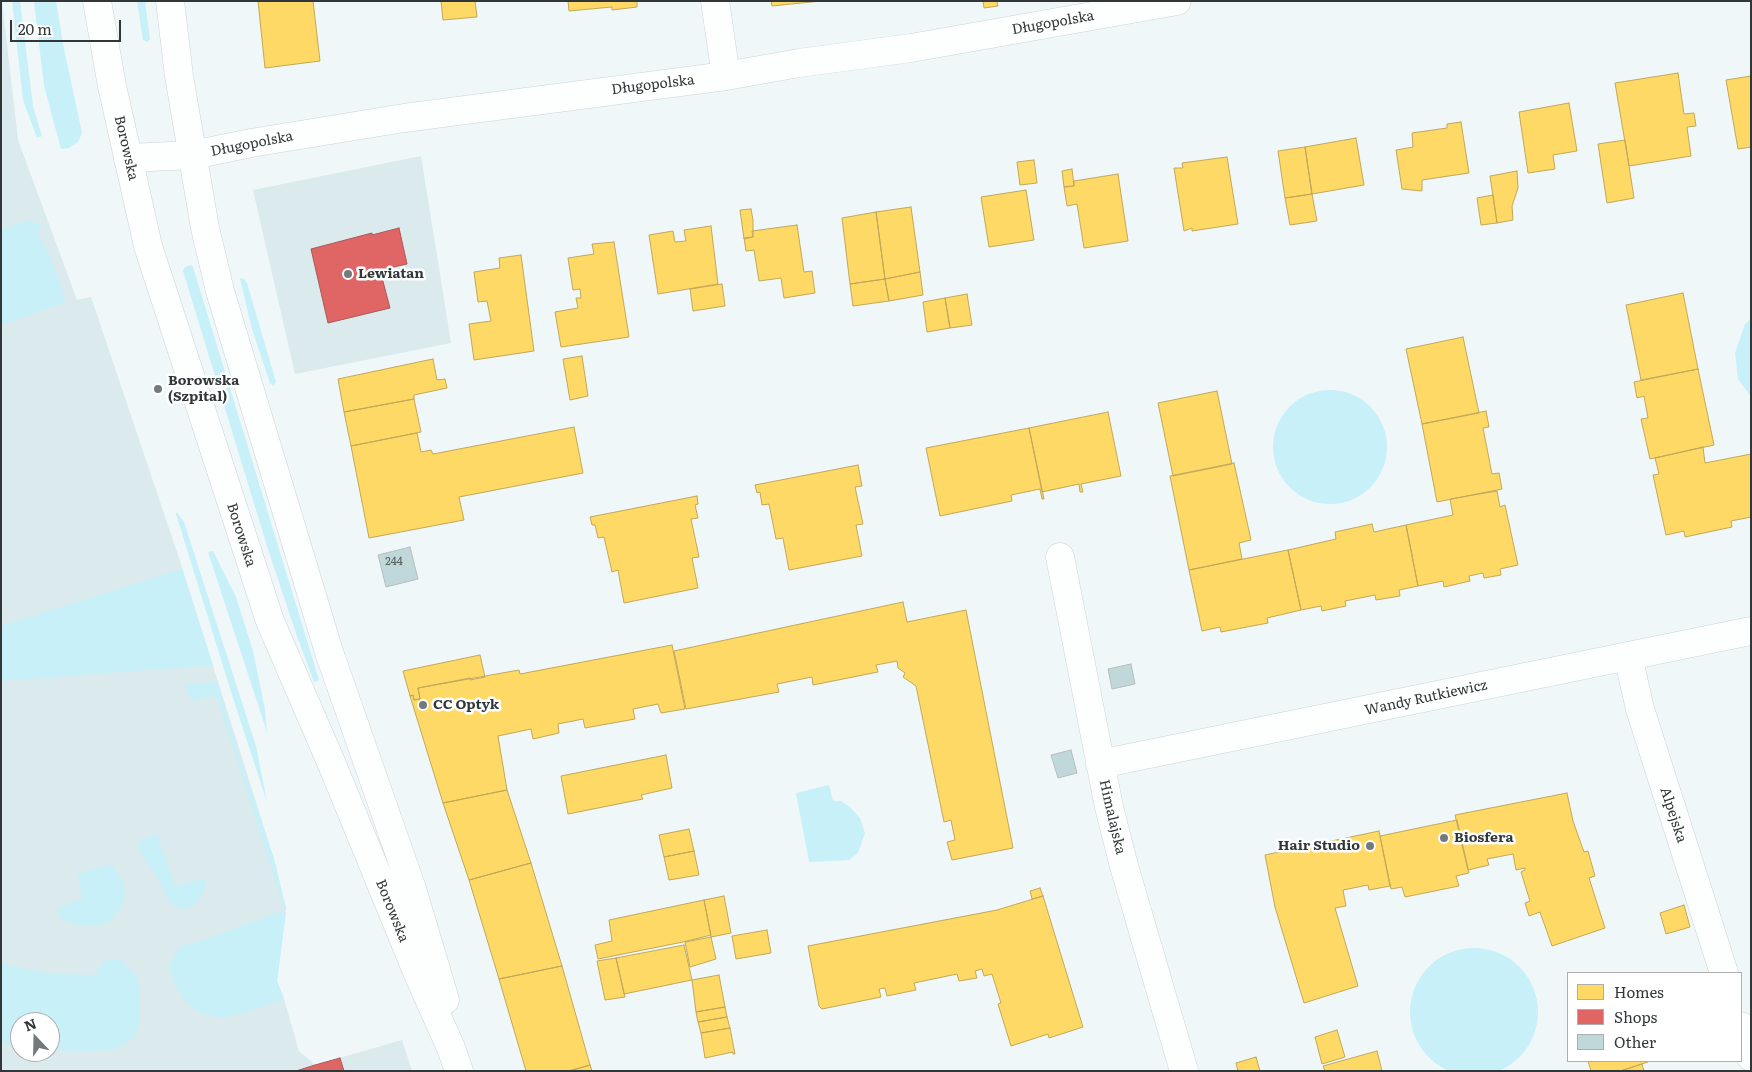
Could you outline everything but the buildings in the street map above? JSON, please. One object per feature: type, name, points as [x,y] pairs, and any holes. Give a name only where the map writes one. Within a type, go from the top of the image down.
[{"type":"street","name":"Borowska","points":[[97,1],[112,86],[148,246],[270,620],[455,1059]]},
{"type":"street","name":"Borowska","points":[[170,1],[179,76],[205,228],[220,290],[331,659],[415,898],[452,1026],[455,1059]]},
{"type":"street","points":[[715,1],[726,76]]},
{"type":"street","name":"Długopolska","points":[[128,158],[193,155],[250,143],[404,118],[726,76],[799,63],[911,48],[1177,1]]},
{"type":"street","name":"Himalajska","points":[[1060,557],[1108,807],[1184,1071]]},
{"type":"street","name":"Wandy Rutkiewicz","points":[[1100,764],[1751,631]]},
{"type":"street","name":"Alpejska","points":[[1628,656],[1642,717],[1724,972]]},
{"type":"street","points":[[1742,1029],[1751,1057]]},
{"type":"shaded area","points":[[2,1],[18,140],[77,300],[91,297],[178,555],[274,859],[286,908],[277,981],[299,1051],[315,1065],[402,1040],[412,1071],[1,1071]]},
{"type":"shaded area","points":[[12,1],[20,1],[33,106],[42,136],[37,138],[23,100]]},
{"type":"shaded area","points":[[34,1],[56,1],[82,133],[78,142],[69,148],[61,149],[44,86]]},
{"type":"shaded area","points":[[137,1],[145,1],[150,39],[147,42],[143,40]]},
{"type":"shaded area","points":[[421,156],[451,343],[295,374],[253,190]]},
{"type":"shaded area","points":[[28,220],[42,225],[36,232],[50,256],[66,302],[1,325],[1,230]]},
{"type":"shaded area","points":[[191,265],[319,680],[314,682],[267,546],[183,271],[185,267]]},
{"type":"shaded area","points":[[240,278],[244,279],[247,283],[276,382],[273,386],[270,383],[252,329]]},
{"type":"shaded area","points":[[1751,319],[1751,397],[1738,379],[1735,353],[1745,324]]},
{"type":"shaded area","points":[[1330,390],[1352,394],[1370,407],[1383,425],[1387,447],[1383,469],[1370,487],[1352,500],[1330,504],[1308,500],[1290,487],[1277,469],[1273,447],[1277,425],[1290,407],[1308,394]]},
{"type":"shaded area","points":[[177,512],[184,522],[256,746],[267,802],[232,695],[176,514]]},
{"type":"shaded area","points":[[213,551],[236,597],[253,651],[265,709],[267,732],[208,552]]},
{"type":"shaded area","points":[[182,569],[213,665],[1,681],[1,626]]},
{"type":"shaded area","points":[[217,682],[239,756],[274,859],[286,908],[284,908],[216,695],[193,701],[185,684]]},
{"type":"shaded area","points":[[829,785],[833,801],[841,801],[850,807],[860,818],[865,833],[858,853],[849,860],[809,862],[796,793]]},
{"type":"shaded area","points":[[157,834],[175,887],[203,879],[206,882],[204,891],[194,905],[183,909],[175,907],[169,901],[158,879],[137,846],[141,840]]},
{"type":"shaded area","points":[[112,865],[121,878],[125,889],[123,903],[117,913],[107,923],[94,926],[71,924],[59,917],[57,912],[60,907],[83,898],[77,874]]},
{"type":"shaded area","points":[[280,912],[286,913],[277,981],[284,999],[241,1014],[221,1018],[201,1013],[186,1002],[175,985],[169,968],[175,953],[182,946]]},
{"type":"shaded area","points":[[1462,949],[1486,949],[1509,959],[1527,977],[1537,1000],[1537,1024],[1527,1047],[1509,1065],[1492,1073],[1456,1073],[1439,1065],[1421,1047],[1411,1024],[1411,1000],[1421,977],[1439,959]]},
{"type":"shaded area","points":[[119,959],[135,974],[139,985],[140,1008],[139,1025],[135,1036],[122,1046],[106,1050],[60,1050],[60,1012],[10,1012],[10,1044],[1,1042],[1,963],[54,974],[97,975],[104,961]]},
{"type":"place","name":"Lewiatan","points":[[348,274]]},
{"type":"place","name":"Borowska (Szpital)","points":[[158,389]]},
{"type":"place","name":"CC Optyk","points":[[423,705]]},
{"type":"place","name":"Biosfera","points":[[1444,838]]},
{"type":"place","name":"Hair Studio","points":[[1370,846]]}]
